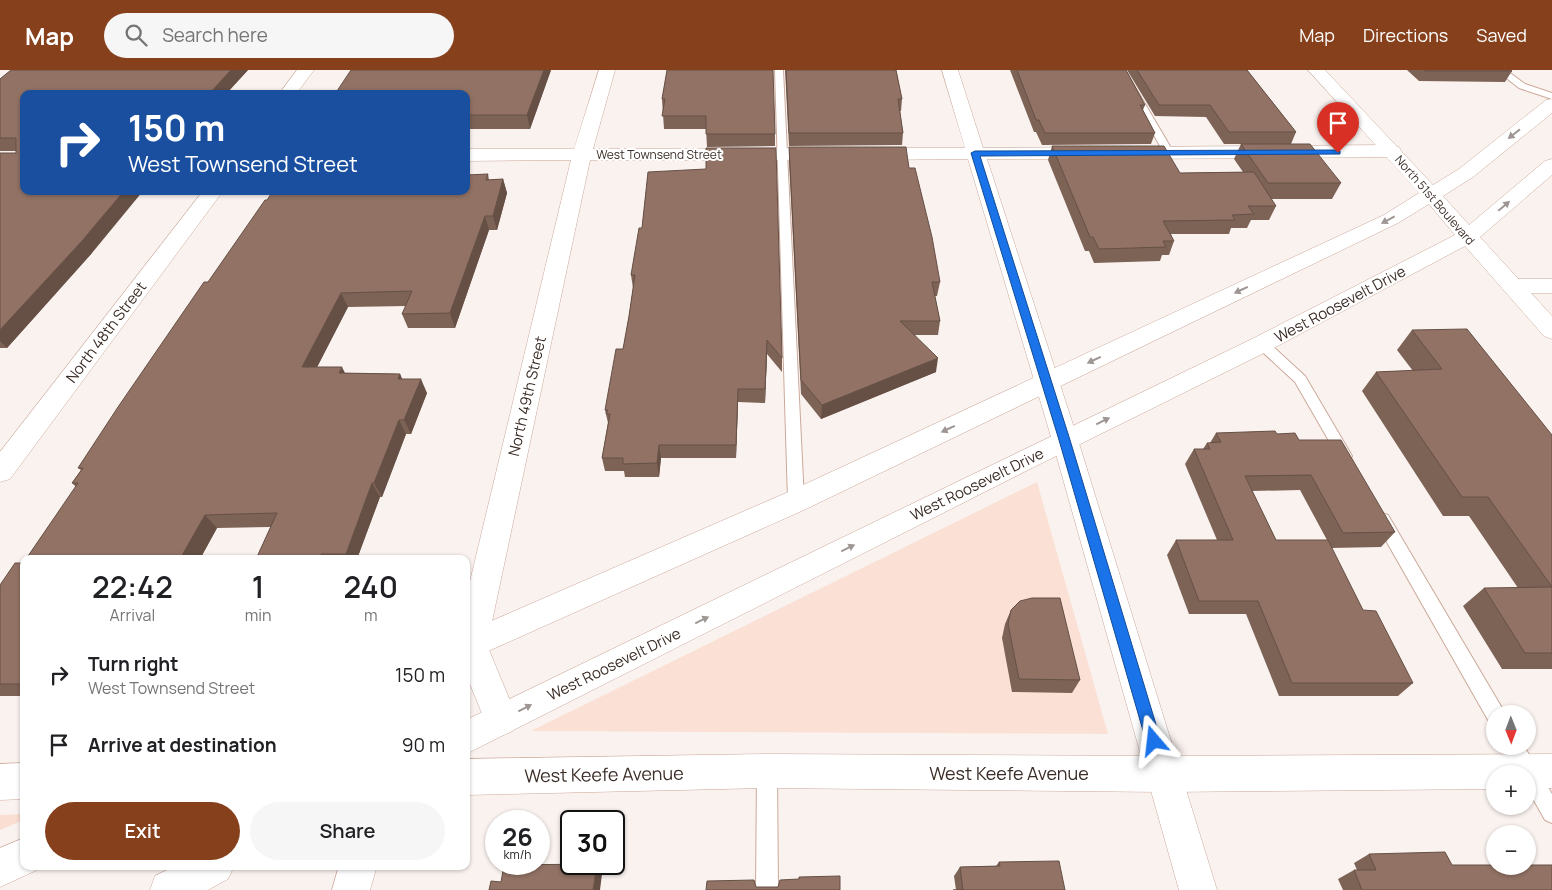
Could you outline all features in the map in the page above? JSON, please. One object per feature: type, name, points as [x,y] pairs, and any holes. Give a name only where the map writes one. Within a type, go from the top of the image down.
[{"type":"street","points":[[290,90],[306,70]]},
{"type":"street","name":"North 49th Street","points":[[470,642],[582,154],[607,70]]},
{"type":"street","points":[[950,70],[1065,440],[1198,890]]},
{"type":"street","name":"North 51st Boulevard","points":[[1316,70],[1392,151],[1552,331]]},
{"type":"street","points":[[470,646],[796,501],[1390,219],[1466,173],[1552,104]]},
{"type":"street","name":"West Townsend Street","points":[[470,155],[1392,151]]},
{"type":"street","name":"West Roosevelt Drive","points":[[470,736],[1262,344],[1467,237],[1552,165]]},
{"type":"street","name":"North 48th Street","points":[[0,472],[209,195]]},
{"type":"street","points":[[1513,286],[1552,286]]},
{"type":"street","points":[[470,648],[501,720]]},
{"type":"street","name":"West Keefe Avenue","points":[[470,777],[767,771],[1164,774],[1531,763]]},
{"type":"street","points":[[0,782],[20,781]]},
{"type":"street","points":[[0,868],[20,859]]},
{"type":"street","points":[[169,890],[206,870]]},
{"type":"street","points":[[351,890],[357,870]]},
{"type":"lane","points":[[779,70],[780,154],[796,501]]},
{"type":"lane","points":[[1121,70],[1169,153]]},
{"type":"lane","points":[[1500,70],[1522,86],[1552,96]]},
{"type":"lane","points":[[1262,344],[1300,379],[1355,473]]},
{"type":"lane","points":[[1375,507],[1490,705]]},
{"type":"lane","points":[[1531,763],[1552,813]]},
{"type":"lane","points":[[767,771],[767,890]]},
{"type":"shaded area","points":[[1037,482],[1108,734],[531,731]]},
{"type":"shaded area","points":[[20,814],[20,822],[0,830],[0,815]]},
{"type":"building","points":[[11,70],[231,70],[213,90],[20,90],[20,195],[121,195],[82,241],[0,330],[0,153],[16,153],[16,138],[0,138],[0,79]]},
{"type":"building","points":[[351,70],[544,70],[527,115],[470,115],[470,90],[338,90]]},
{"type":"building","points":[[667,70],[773,70],[775,134],[706,134],[706,116],[662,116],[665,99],[662,99]]},
{"type":"building","points":[[786,70],[896,70],[902,99],[898,99],[903,133],[789,133]]},
{"type":"building","points":[[1017,70],[1126,70],[1145,105],[1140,105],[1155,133],[1045,133],[1039,120],[1036,120]]},
{"type":"building","points":[[1137,70],[1247,70],[1296,132],[1229,132],[1210,105],[1159,105]]},
{"type":"building","points":[[1510,70],[1512,71],[1425,71]]},
{"type":"building","points":[[1241,144],[1310,144],[1341,183],[1268,183]]},
{"type":"building","points":[[1052,146],[1164,146],[1180,173],[1254,172],[1276,206],[1248,206],[1254,214],[1232,215],[1235,220],[1163,221],[1174,241],[1163,241],[1166,247],[1099,249],[1093,237],[1090,237]]},
{"type":"building","points":[[789,147],[906,147],[909,168],[915,168],[932,237],[940,282],[932,282],[940,321],[900,321],[938,358],[822,405],[801,380]]},
{"type":"building","points":[[706,148],[776,148],[782,358],[767,340],[765,389],[738,389],[736,445],[659,445],[657,463],[623,464],[623,458],[602,458],[610,414],[606,414],[608,410],[605,410],[616,349],[623,349],[629,316],[635,275],[631,275],[639,228],[642,228],[648,172],[706,169]]},
{"type":"building","points":[[488,174],[486,180],[503,179],[493,216],[485,216],[450,313],[402,314],[412,291],[341,293],[302,367],[342,367],[339,373],[400,374],[398,379],[421,379],[404,420],[399,420],[374,483],[372,483],[346,554],[258,555],[277,513],[205,515],[182,555],[29,555],[78,483],[72,483],[83,468],[78,468],[118,407],[204,282],[208,282],[270,195],[470,195],[470,175]]},
{"type":"building","points":[[1467,329],[1552,435],[1552,587],[1488,497],[1462,497],[1376,372],[1442,369],[1412,330]]},
{"type":"building","points":[[1275,431],[1277,434],[1295,433],[1299,440],[1341,440],[1395,532],[1343,533],[1311,475],[1245,476],[1276,540],[1328,540],[1363,610],[1376,611],[1413,683],[1292,683],[1258,601],[1199,601],[1176,540],[1233,540],[1194,449],[1210,449],[1207,443],[1221,442],[1216,433]]},
{"type":"building","points":[[15,563],[20,563],[20,684],[0,684],[0,585]]},
{"type":"building","points":[[1552,587],[1552,653],[1525,653],[1484,588]]},
{"type":"building","points":[[1032,598],[1060,598],[1080,680],[1019,679],[1008,624],[1011,610],[1020,601]]},
{"type":"building","points":[[1445,852],[1452,865],[1486,865],[1486,875],[1536,875],[1536,865],[1552,865],[1552,890],[1362,890],[1354,870],[1376,870],[1369,854]]},
{"type":"building","points":[[1059,861],[1065,890],[963,890],[960,867],[1000,866],[999,862]]},
{"type":"building","points":[[560,864],[560,875],[595,875],[593,890],[489,890],[491,881],[501,882],[502,875],[550,875],[550,865]]},
{"type":"building","points":[[840,876],[840,890],[706,890],[707,881],[754,880],[756,887],[778,887],[780,880],[799,879],[799,877]]},
{"type":"route","points":[[1154,741],[1065,440],[975,153],[1338,153]]}]
